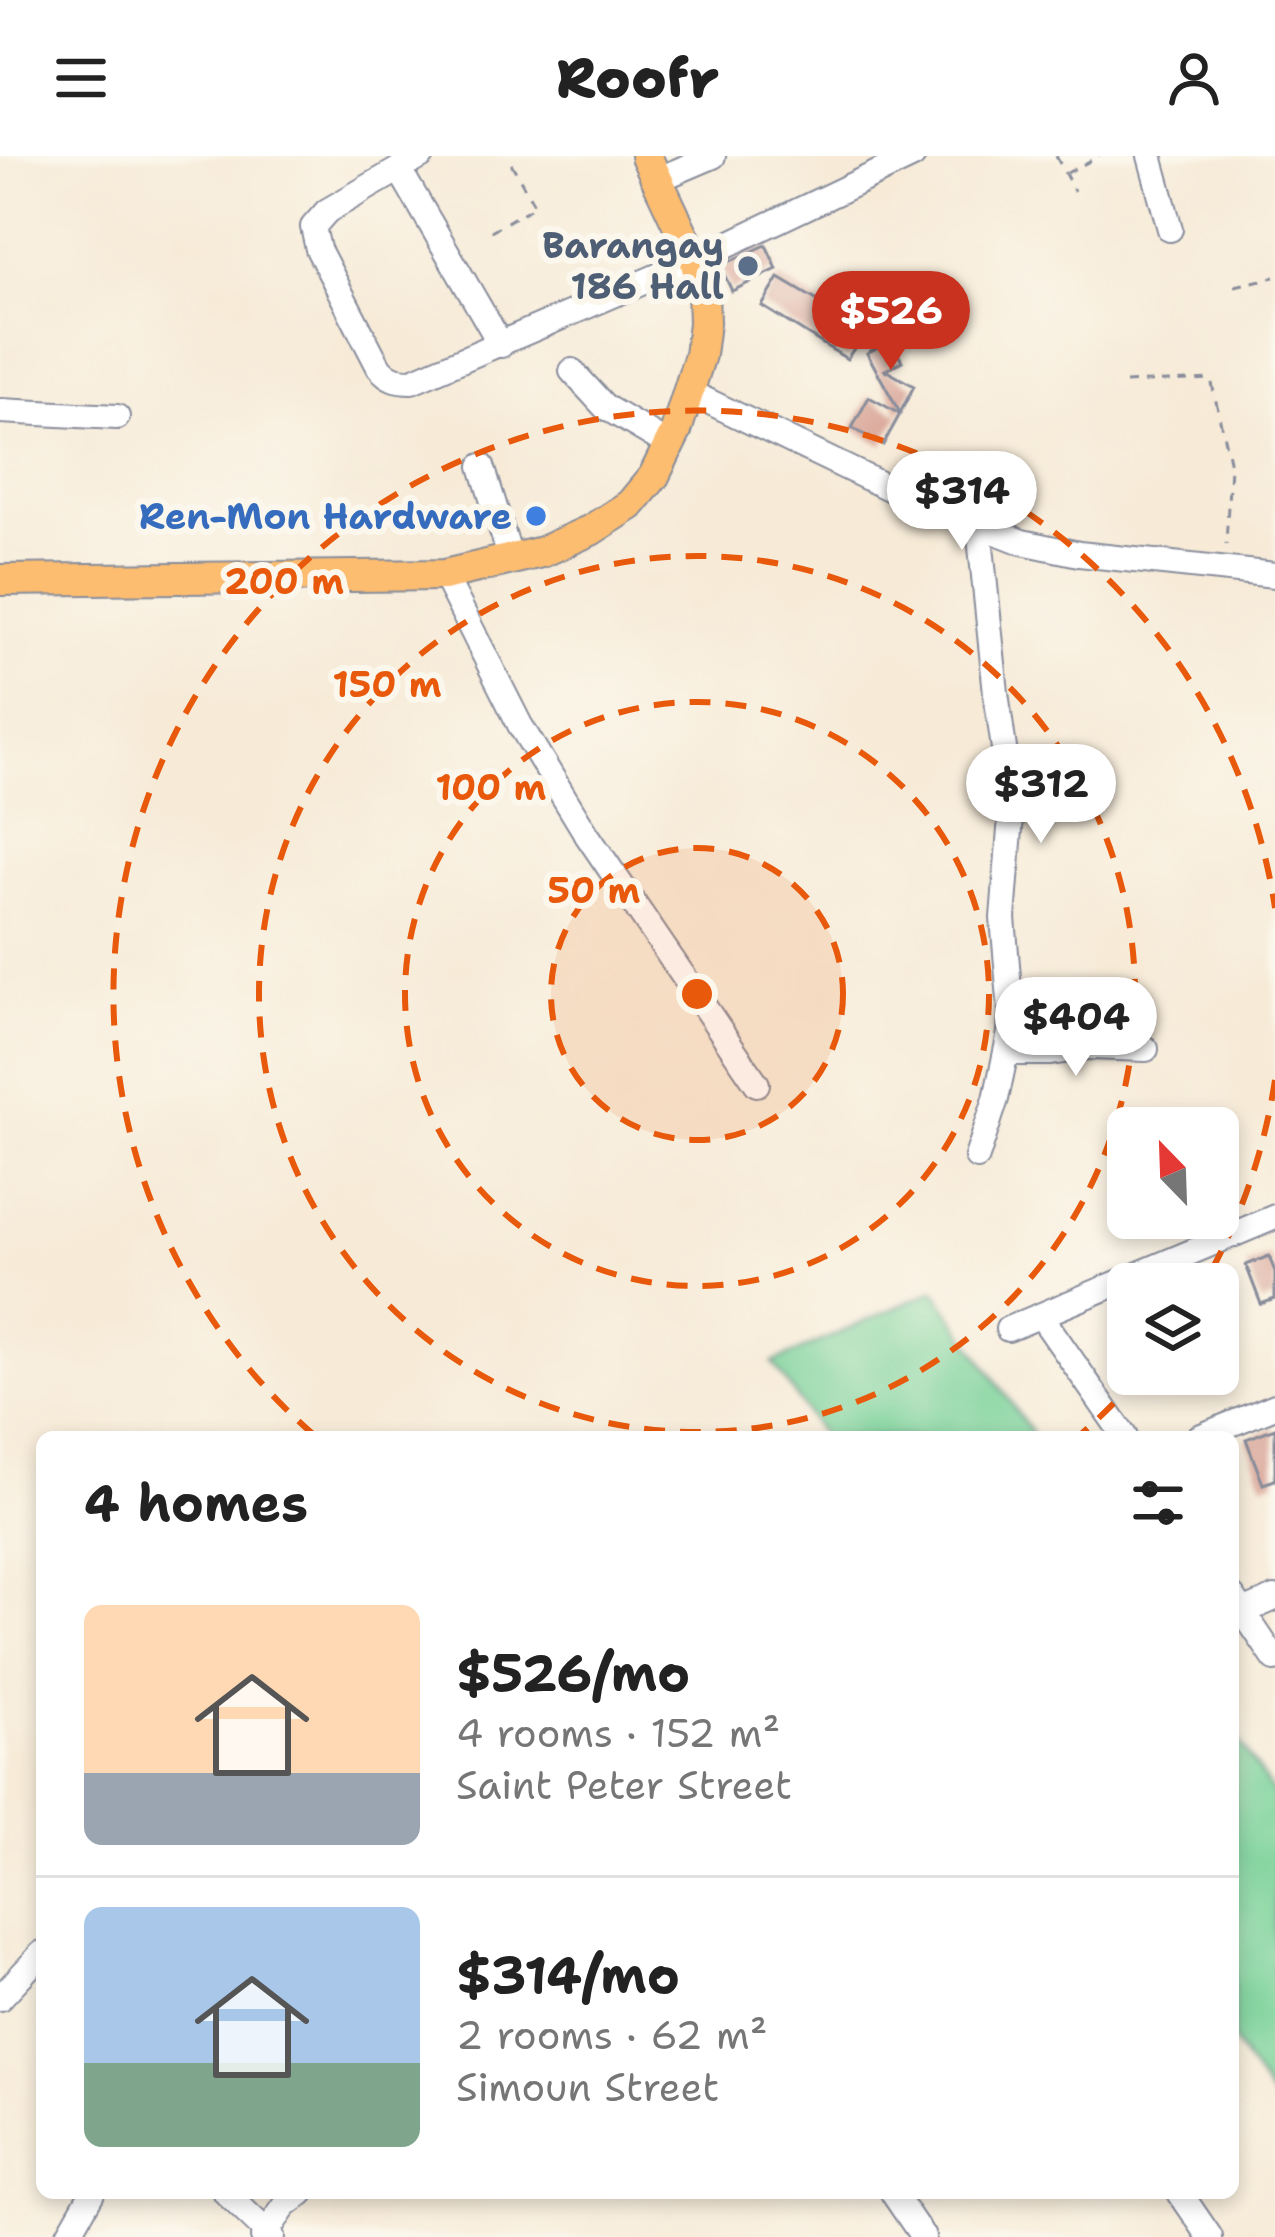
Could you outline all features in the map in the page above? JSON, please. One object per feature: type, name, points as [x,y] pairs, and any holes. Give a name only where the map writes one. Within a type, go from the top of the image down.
[{"type":"main road","points":[[0,580],[444,575],[542,552],[591,530],[630,505],[654,476],[700,355],[703,289],[695,260],[652,168]]},
{"type":"street","points":[[422,156],[327,211],[313,227],[318,249],[380,367],[398,381],[412,381],[501,345],[695,260],[913,156]]},
{"type":"street","points":[[652,168],[713,156]]},
{"type":"street","points":[[1150,156],[1170,229]]},
{"type":"street","points":[[399,169],[501,345]]},
{"type":"street","points":[[572,371],[605,407],[669,445]]},
{"type":"street","points":[[689,392],[905,496],[1022,542],[1079,554],[1275,575]]},
{"type":"street","points":[[0,411],[117,417]]},
{"type":"street","points":[[482,466],[511,560]]},
{"type":"street","points":[[977,1157],[1007,1053],[1011,1012],[1003,918],[1012,804],[980,527]]},
{"type":"street","points":[[444,575],[520,725],[576,817],[757,1084]]},
{"type":"street","points":[[1007,1053],[1089,1047],[1146,1049]]},
{"type":"street","points":[[1008,1330],[1275,1217]]},
{"type":"street","points":[[1041,1316],[1122,1431]]},
{"type":"street","points":[[1214,1431],[1275,1406]]},
{"type":"street","points":[[1239,1604],[1275,1598]]},
{"type":"street","points":[[1239,1605],[1275,1659]]},
{"type":"street","points":[[0,1998],[36,1965]]},
{"type":"street","points":[[67,2237],[89,2199]]},
{"type":"street","points":[[232,2199],[267,2235],[284,2206],[294,2199]]},
{"type":"street","points":[[897,2199],[923,2237]]},
{"type":"street","points":[[1184,2199],[1210,2237]]},
{"type":"path","points":[[491,231],[536,206],[507,156]]},
{"type":"path","points":[[1056,156],[1074,191]]},
{"type":"path","points":[[1065,174],[1100,156]]},
{"type":"path","points":[[1235,286],[1275,277]]},
{"type":"path","points":[[1125,383],[1210,379],[1230,465],[1225,571]]},
{"type":"green space","points":[[935,1290],[1030,1431],[819,1431],[773,1363]]},
{"type":"green space","points":[[1239,1742],[1275,1796],[1275,2104],[1239,2051]]},
{"type":"building","name":"Barangay 186 Hall","points":[[766,245],[777,269],[732,291],[720,266]]},
{"type":"building","points":[[779,278],[838,313],[842,306],[870,324],[847,359],[762,306]]},
{"type":"building","points":[[891,340],[902,361],[885,370],[914,386],[900,413],[867,353]]},
{"type":"building","points":[[869,397],[900,414],[883,445],[852,428]]},
{"type":"building","points":[[1269,1256],[1275,1272],[1275,1299],[1261,1304],[1246,1265]]},
{"type":"building","points":[[1275,1428],[1275,1480],[1263,1484],[1246,1439]]},
{"type":"place","name":"Barangay 186 Hall","points":[[748,266]]},
{"type":"place","name":"Ren-Mon Hardware","points":[[536,516]]}]
